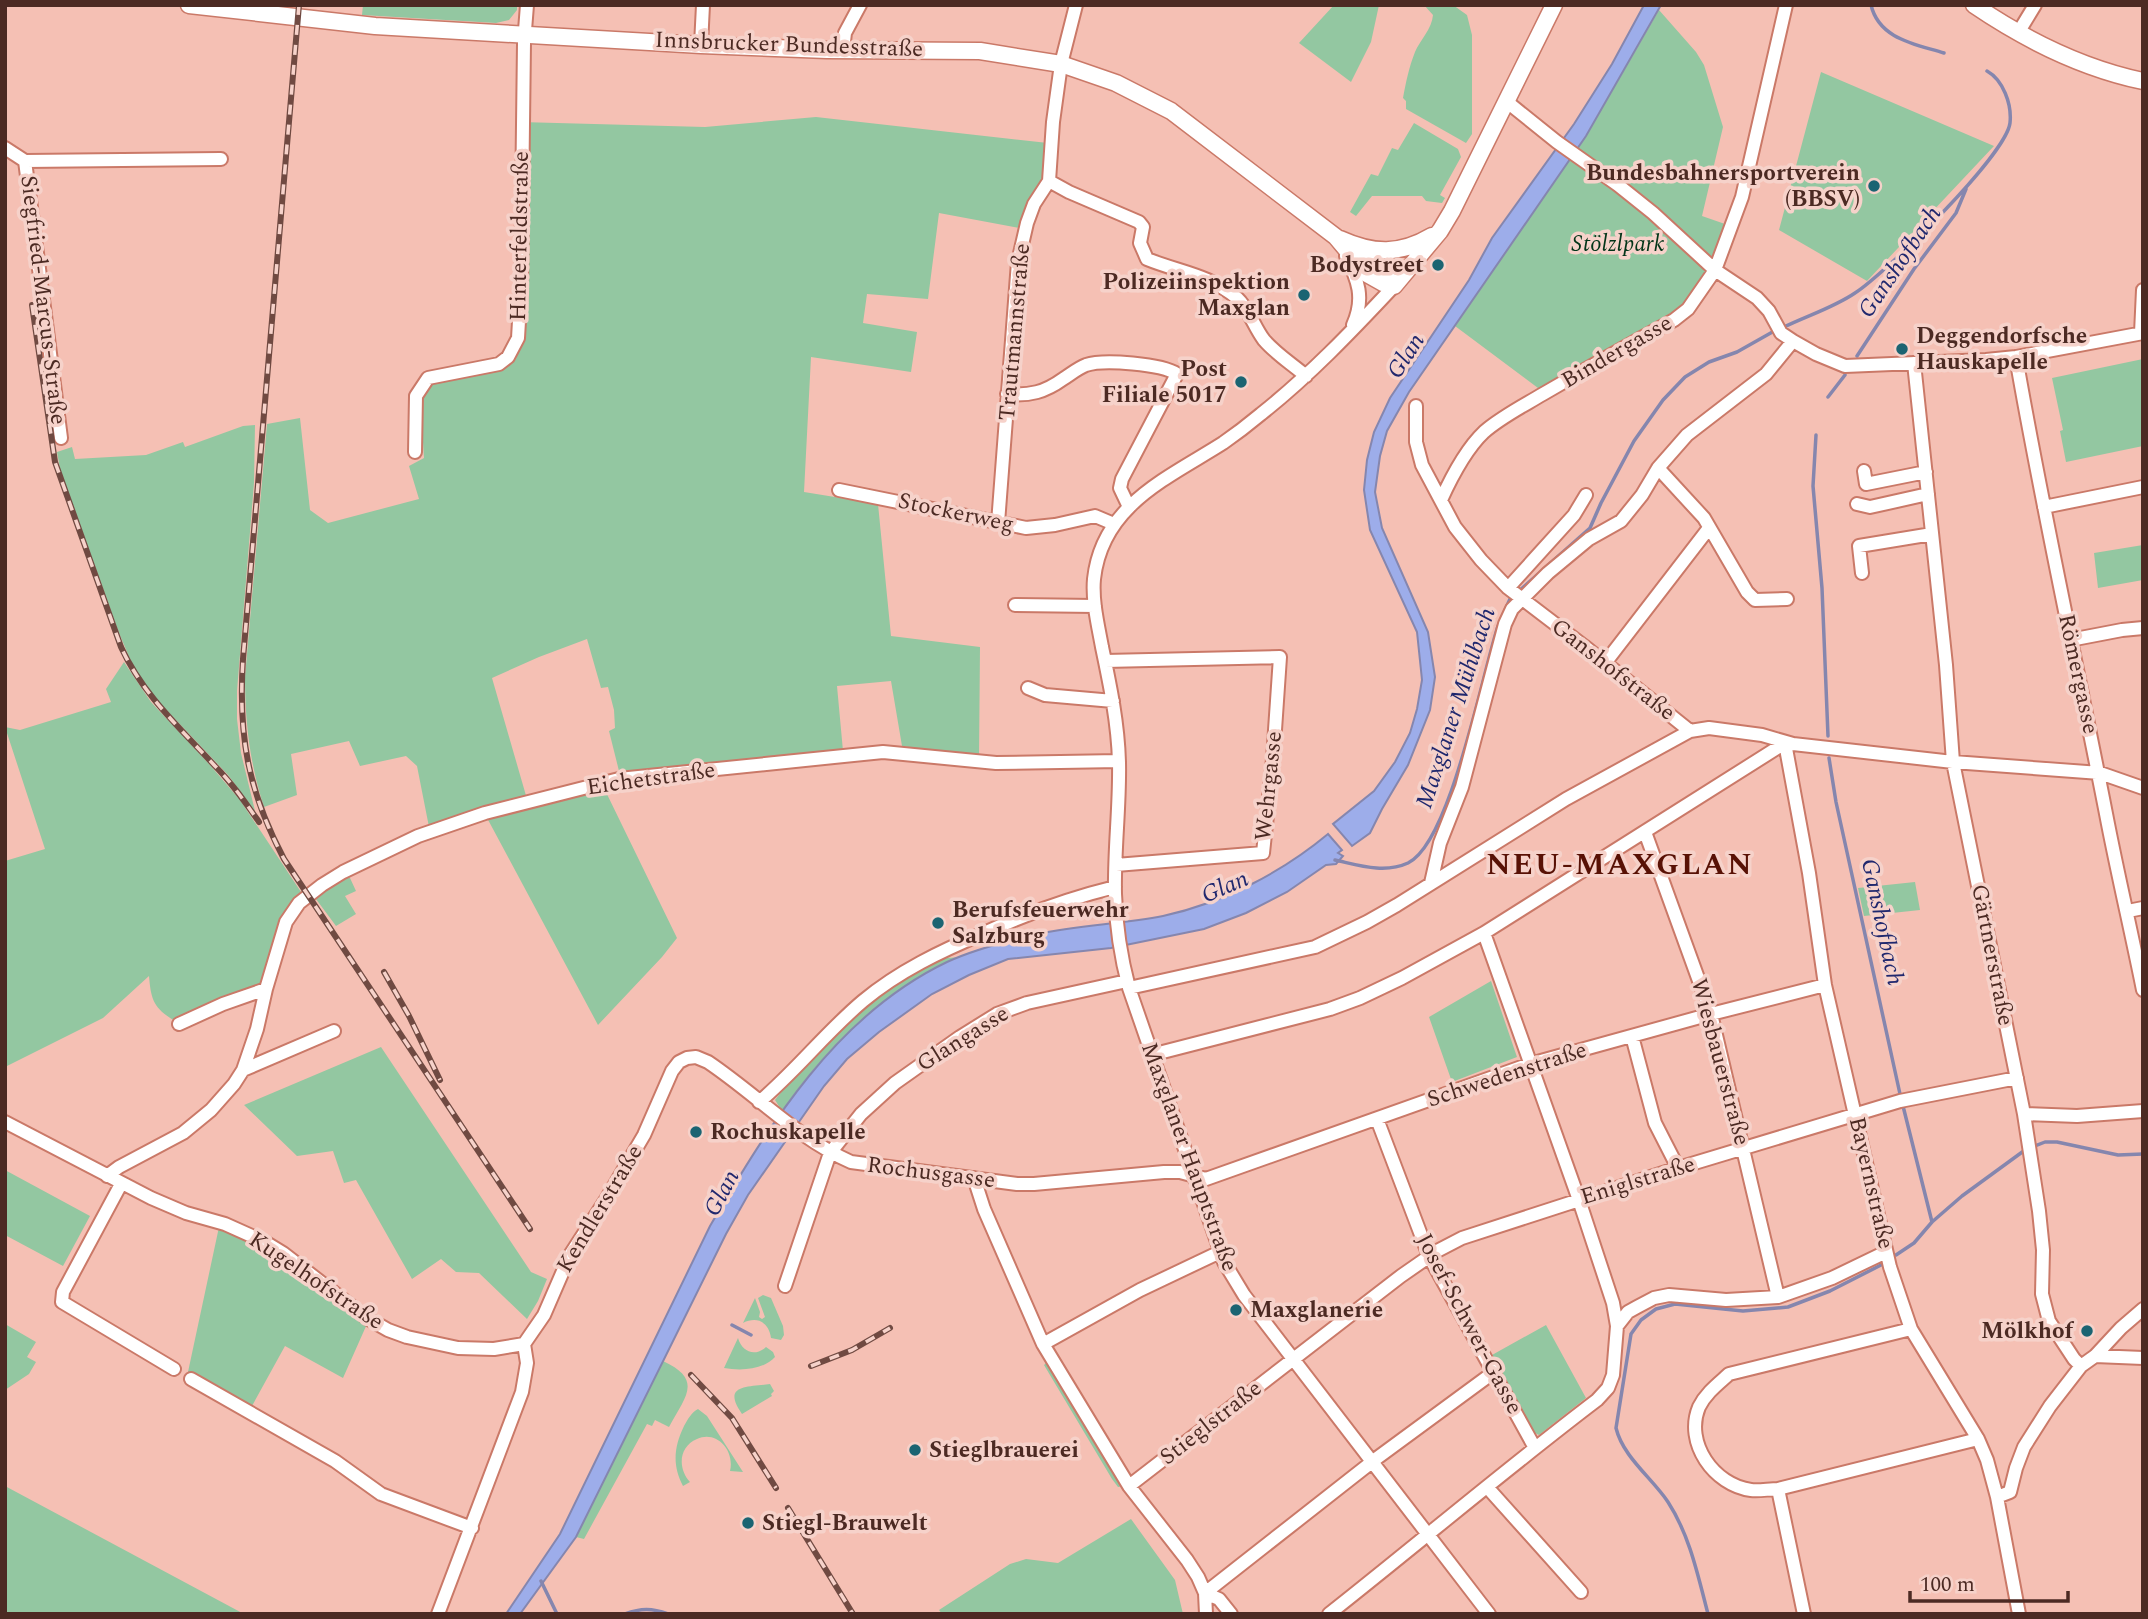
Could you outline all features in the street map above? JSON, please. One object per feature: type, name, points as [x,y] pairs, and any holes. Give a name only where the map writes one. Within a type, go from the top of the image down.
[{"type":"main road","name":"Innsbrucker Bundesstraße","points":[[189,5],[307,12],[375,26],[701,45],[980,51],[1061,64],[1116,83],[1171,111],[1336,237],[1367,274],[1382,283],[1394,286]]},
{"type":"main road","points":[[1394,286],[1440,231],[1452,211],[1555,5]]},
{"type":"main road","points":[[1975,5],[2040,46],[2091,68],[2143,81]]},
{"type":"main road","name":"Innsbrucker Bundesstraße","points":[[1336,237],[1370,249],[1401,250],[1440,231]]},
{"type":"street","name":"Hinterfeldstraße","points":[[415,452],[416,396],[428,378],[499,364],[508,358],[518,338],[521,287],[523,43],[527,5]]},
{"type":"street","points":[[701,45],[703,5]]},
{"type":"street","points":[[843,50],[845,33],[860,5]]},
{"type":"street","name":"Trautmannstraße","points":[[998,523],[1018,262],[1034,204],[1049,181],[1053,121],[1061,64],[1076,5]]},
{"type":"street","name":"Bindergasse","points":[[1441,500],[1469,450],[1483,433],[1571,376],[1674,320],[1688,309],[1715,270],[1742,197],[1786,5]]},
{"type":"street","points":[[2018,33],[2035,5]]},
{"type":"street","points":[[1506,101],[1618,185],[1715,270],[1763,304],[1781,333],[1850,366],[2016,357],[2142,333],[2143,290]]},
{"type":"street","name":"Siegfried-Marcus-Straße","points":[[5,148],[26,161],[221,159]]},
{"type":"street","name":"Siegfried-Marcus-Straße","points":[[26,161],[61,438]]},
{"type":"street","points":[[1049,181],[1139,222],[1143,226],[1140,243],[1147,259],[1199,275],[1240,300],[1264,340],[1306,376]]},
{"type":"street","points":[[1336,237],[1356,275],[1360,289],[1357,317],[1351,331]]},
{"type":"street","points":[[1354,245],[1383,265],[1391,275],[1394,286]]},
{"type":"street","name":"Maxglaner Hauptstraße","points":[[1394,286],[1306,376],[1241,429],[1155,484],[1129,507],[1114,524],[1100,549],[1094,579],[1095,606],[1113,701],[1119,761],[1115,887],[1121,948],[1128,984],[1220,1252],[1244,1295],[1489,1614]]},
{"type":"street","points":[[1515,594],[1548,573],[1589,540],[1621,521],[1642,495],[1658,468],[1687,435],[1766,374],[1793,341]]},
{"type":"street","name":"Römergasse","points":[[2016,357],[2070,640],[2143,990]]},
{"type":"street","points":[[1007,394],[1037,394],[1077,369],[1097,362],[1155,366],[1177,374],[1122,479],[1121,488],[1129,507]]},
{"type":"street","name":"Gärtnerstraße","points":[[1914,363],[1953,762],[2030,1148],[2042,1237],[2042,1293],[2049,1321],[2081,1366]]},
{"type":"street","name":"Ganshofstraße","points":[[1416,406],[1418,453],[1455,527],[1474,552],[1515,594],[1690,731],[1709,728],[1762,735],[1785,743],[1953,762],[2099,773],[2143,788]]},
{"type":"street","points":[[1658,468],[1704,518],[1747,592],[1755,600],[1787,599]]},
{"type":"street","points":[[1864,471],[1866,484],[1926,472]]},
{"type":"street","points":[[2045,506],[2143,487]]},
{"type":"street","name":"Stockerweg","points":[[839,490],[1026,528],[1095,516],[1114,524]]},
{"type":"street","points":[[1857,504],[1870,507],[1928,494]]},
{"type":"street","points":[[1431,883],[1440,843],[1462,787],[1504,624],[1512,609],[1515,594],[1586,495]]},
{"type":"street","points":[[1605,663],[1709,528]]},
{"type":"street","points":[[1862,573],[1859,545],[1932,534]]},
{"type":"street","points":[[1015,605],[1095,606]]},
{"type":"street","points":[[2070,640],[2122,629],[2143,628]]},
{"type":"street","name":"Wehrgasse","points":[[1105,661],[1280,657],[1263,853],[1116,865]]},
{"type":"street","points":[[1028,688],[1045,695],[1113,701]]},
{"type":"street","name":"Glangasse","points":[[785,1286],[830,1153],[861,1114],[895,1083],[998,1014],[1027,1003],[1315,947],[1367,922],[1566,799],[1690,731]]},
{"type":"street","points":[[1151,1055],[1330,1009],[1402,978],[1484,933],[1785,743]]},
{"type":"street","name":"Bayernstraße","points":[[1785,743],[1809,873],[1825,985],[1888,1258],[1911,1329],[1978,1439],[1987,1460],[1997,1497],[2016,1610]]},
{"type":"street","name":"Eichetstraße","points":[[107,1177],[119,1167],[183,1133],[198,1122],[234,1084],[243,1070],[257,1029],[286,922],[299,903],[322,885],[378,854],[418,836],[485,813],[619,779],[883,752],[996,764],[1119,761]]},
{"type":"street","name":"Wiesbauerstraße","points":[[1645,832],[1711,1013],[1778,1297]]},
{"type":"street","points":[[759,1102],[828,1032],[869,996],[895,978],[952,947],[1029,914],[1115,887]]},
{"type":"street","points":[[2128,911],[2143,908]]},
{"type":"street","points":[[1329,1614],[1597,1400],[1608,1388],[1613,1375],[1617,1326],[1613,1303],[1484,933]]},
{"type":"street","name":"Schwedenstraße","points":[[1194,1176],[1206,1179],[1226,1173],[1530,1065],[1711,1013],[1825,985]]},
{"type":"street","points":[[179,1024],[223,1004],[266,989]]},
{"type":"street","name":"Eichetstraße","points":[[243,1070],[334,1031]]},
{"type":"street","points":[[1632,1036],[1655,1123],[1678,1168]]},
{"type":"street","name":"Rochusgasse","points":[[700,1058],[740,1084],[796,1130],[830,1153],[851,1162],[1017,1184],[1164,1172],[1180,1172],[1194,1176]]},
{"type":"street","name":"Kendlerstraße","points":[[524,1344],[544,1315],[570,1255],[641,1142],[672,1071],[683,1060],[700,1058]]},
{"type":"street","name":"Eniglstraße","points":[[1293,1360],[1429,1256],[1462,1238],[1678,1168],[1900,1101],[2017,1078]]},
{"type":"street","points":[[2024,1114],[2077,1116],[2143,1111]]},
{"type":"street","name":"Josef-Schwer-Gasse","points":[[1377,1119],[1429,1256],[1535,1448]]},
{"type":"street","name":"Kugelhofstraße","points":[[5,1122],[107,1177],[170,1207],[225,1224],[265,1242],[367,1318],[388,1330],[458,1348],[494,1349],[524,1344]]},
{"type":"street","points":[[974,1178],[984,1209],[1042,1344],[1129,1486],[1187,1560],[1205,1593],[1206,1614]]},
{"type":"street","points":[[121,1184],[64,1292],[62,1302],[174,1369]]},
{"type":"street","points":[[1042,1344],[1140,1290],[1220,1252]]},
{"type":"street","points":[[1617,1326],[1628,1312],[1654,1298],[1669,1295],[1726,1300],[1778,1297],[1888,1258]]},
{"type":"street","points":[[1997,1497],[2010,1492],[2024,1447],[2044,1414],[2081,1366],[2095,1356],[2120,1328],[2143,1309]]},
{"type":"street","points":[[1911,1329],[1729,1374],[1709,1392],[1699,1408],[1695,1426],[1698,1445],[1707,1462],[1719,1477],[1738,1487],[1752,1490],[1778,1489],[1978,1439]]},
{"type":"street","points":[[438,1614],[525,1381],[527,1363],[524,1344]]},
{"type":"street","points":[[2095,1356],[2143,1358]]},
{"type":"street","name":"Stieglstraße","points":[[1129,1486],[1293,1360]]},
{"type":"street","points":[[1205,1593],[1372,1462],[1494,1372]]},
{"type":"street","points":[[191,1379],[335,1461],[381,1494],[472,1528]]},
{"type":"street","points":[[1487,1487],[1581,1592]]},
{"type":"street","points":[[1778,1489],[1804,1614]]},
{"type":"street","points":[[1205,1593],[1219,1599],[1231,1614]]},
{"type":"green space","points":[[363,5],[517,5],[517,10],[509,20],[496,23],[362,15]]},
{"type":"green space","points":[[1334,5],[1379,5],[1371,42],[1351,82],[1299,43]]},
{"type":"green space","points":[[1424,5],[1453,5],[1467,15],[1472,35],[1472,134],[1466,143],[1406,109],[1406,101],[1403,98],[1411,63],[1433,15]]},
{"type":"green space","name":"Stölzlpark","points":[[1659,10],[1704,65],[1723,127],[1702,216],[1725,224],[1708,269],[1686,306],[1542,391],[1455,326],[1586,136]]},
{"type":"green space","name":"Bundesbahnersportverein (BBSV)","points":[[1821,72],[1994,146],[1867,281],[1779,230]]},
{"type":"green space","points":[[816,117],[1048,143],[1044,176],[1020,228],[939,213],[928,299],[867,294],[863,323],[917,332],[911,372],[811,357],[804,492],[878,504],[891,636],[980,647],[979,757],[902,746],[891,681],[837,686],[843,751],[620,775],[609,731],[615,728],[614,710],[608,687],[601,688],[587,639],[492,678],[527,799],[429,827],[417,766],[406,756],[360,766],[349,741],[291,754],[297,795],[264,807],[249,743],[245,677],[267,424],[300,418],[310,510],[328,523],[419,499],[409,466],[424,458],[420,395],[436,380],[509,365],[516,359],[521,339],[520,122],[705,127]]},
{"type":"green space","points":[[1414,123],[1458,149],[1461,157],[1440,195],[1445,198],[1442,203],[1426,201],[1422,196],[1372,196],[1356,216],[1350,212],[1371,174],[1378,176],[1392,148],[1398,150]]},
{"type":"green space","points":[[2143,359],[2143,446],[2066,462],[2060,431],[2063,430],[2052,378]]},
{"type":"green space","points":[[255,425],[254,483],[237,719],[241,753],[255,811],[228,775],[155,698],[133,666],[60,469],[57,452],[72,447],[75,459],[146,455],[183,442],[185,447],[243,426]]},
{"type":"green space","points":[[2143,545],[2143,580],[2098,588],[2094,553]]},
{"type":"green space","points":[[124,662],[151,702],[240,800],[303,895],[264,984],[175,1021],[154,1002],[149,976],[103,1018],[7,1066],[5,1075],[5,861],[45,849],[5,727],[20,730],[111,702],[106,689]]},
{"type":"green space","points":[[603,786],[677,938],[598,1025],[486,816]]},
{"type":"green space","points":[[346,875],[356,891],[345,896],[356,914],[336,926],[313,895]]},
{"type":"green space","points":[[1915,882],[1920,910],[1864,916],[1858,888]]},
{"type":"green space","points":[[960,957],[908,985],[860,1021],[818,1064],[782,1111],[775,1100],[821,1046],[857,1014],[933,963],[945,958]]},
{"type":"green space","points":[[1491,981],[1517,1057],[1452,1082],[1429,1017]]},
{"type":"green space","points":[[381,1047],[531,1272],[547,1279],[527,1319],[479,1273],[456,1272],[441,1259],[412,1279],[356,1180],[344,1183],[333,1151],[297,1156],[244,1105]]},
{"type":"green space","points":[[5,1170],[90,1216],[63,1266],[5,1235]]},
{"type":"green space","points":[[219,1227],[287,1262],[367,1324],[343,1378],[285,1346],[252,1406],[188,1372]]},
{"type":"green space","points":[[763,1295],[771,1298],[783,1326],[784,1335],[781,1340],[771,1338],[768,1328],[762,1322],[753,1320],[743,1323],[755,1298],[759,1317],[765,1317],[758,1298]]},
{"type":"green space","points":[[5,1324],[36,1342],[27,1357],[36,1362],[29,1374],[5,1390]]},
{"type":"green space","points":[[1546,1325],[1586,1398],[1539,1435],[1533,1432],[1492,1355]]},
{"type":"green space","points":[[738,1338],[749,1352],[758,1352],[766,1347],[775,1357],[764,1365],[751,1368],[724,1368]]},
{"type":"green space","points":[[663,1361],[683,1375],[687,1382],[685,1398],[669,1427],[655,1420],[652,1426],[647,1424],[584,1539],[576,1537]]},
{"type":"green space","points":[[1047,1362],[1124,1486],[1118,1487],[1112,1479],[1044,1365]]},
{"type":"green space","points":[[770,1384],[774,1391],[772,1396],[742,1414],[734,1397],[736,1392],[746,1387]]},
{"type":"green space","points":[[698,1409],[707,1416],[743,1472],[730,1471],[730,1456],[723,1444],[711,1437],[704,1437],[691,1443],[683,1453],[683,1471],[690,1482],[683,1486],[677,1471],[676,1449],[684,1426]]},
{"type":"green space","points":[[5,1486],[244,1614],[5,1614]]},
{"type":"green space","points":[[1131,1519],[1175,1580],[1183,1614],[942,1614],[939,1610],[1010,1564],[1026,1559],[1058,1563]]},
{"type":"water","points":[[1644,5],[1661,5],[1586,136],[1409,392],[1387,431],[1375,492],[1382,528],[1428,632],[1435,677],[1430,710],[1408,765],[1370,833],[1352,846],[1333,824],[1374,791],[1395,762],[1410,733],[1422,680],[1417,632],[1370,530],[1364,490],[1367,460],[1374,432],[1390,398],[1469,280],[1492,238],[1574,124],[1612,64]]},
{"type":"water","points":[[1328,834],[1342,850],[1338,853],[1343,856],[1336,864],[1326,865],[1287,892],[1246,913],[1204,929],[1111,948],[1008,959],[932,994],[847,1059],[824,1086],[748,1195],[726,1234],[576,1537],[520,1614],[506,1614],[560,1534],[710,1226],[756,1150],[809,1076],[871,1011],[907,984],[947,962],[991,946],[1037,934],[1163,916],[1229,895],[1271,874]]},
{"type":"waterway","name":"Maxglaner Mühlbach","points":[[1871,5],[1875,16],[1890,33],[1910,43],[1944,53]]},
{"type":"waterway","name":"Maxglaner Mühlbach","points":[[1782,328],[1838,303],[1870,281],[1917,239],[1988,160],[2003,139],[2010,116],[2002,86],[1987,71]]},
{"type":"waterway","name":"Ganshofbach","points":[[1857,356],[1914,269],[1956,213],[1966,189]]},
{"type":"waterway","name":"Maxglaner Mühlbach","points":[[1501,619],[1510,599],[1590,528],[1634,441],[1663,400],[1685,377],[1709,362],[1737,352],[1776,330]]},
{"type":"waterway","name":"Ganshofbach","points":[[1828,397],[1845,375]]},
{"type":"waterway","name":"Ganshofbach","points":[[1816,435],[1813,486],[1822,588],[1828,736]]},
{"type":"waterway","name":"Maxglaner Mühlbach","points":[[1335,860],[1371,868],[1390,868],[1408,863],[1424,849],[1438,824],[1463,755],[1498,626]]},
{"type":"waterway","name":"Ganshofbach","points":[[1829,758],[1836,802],[1900,1094]]},
{"type":"waterway","name":"Ganshofbach","points":[[1903,1106],[1932,1222]]},
{"type":"waterway","points":[[1896,1255],[1914,1243],[1932,1222],[1962,1196],[2025,1150],[2045,1142],[2057,1142],[2118,1155],[2143,1154]]},
{"type":"waterway","points":[[1708,1614],[1692,1556],[1676,1515],[1625,1448],[1616,1428],[1631,1334],[1641,1320],[1656,1309],[1675,1304],[1743,1311],[1788,1307],[1830,1291],[1881,1265]]},
{"type":"waterway","points":[[732,1325],[751,1335]]},
{"type":"waterway","points":[[541,1581],[557,1614]]},
{"type":"waterway","points":[[625,1614],[646,1610],[668,1614]]},
{"type":"railway","points":[[299,5],[243,659],[242,713],[248,762],[262,810],[284,859],[530,1229]]},
{"type":"railway","points":[[32,305],[55,462],[121,647],[151,696],[227,779],[259,822]]},
{"type":"railway","points":[[384,972],[440,1080]]},
{"type":"railway","points":[[811,1366],[852,1350],[890,1328]]},
{"type":"railway","points":[[691,1375],[732,1418],[776,1488]]},
{"type":"railway","points":[[788,1508],[853,1614]]},
{"type":"place","name":"Bundesbahnersportverein (BBSV)","points":[[1874,186]]},
{"type":"place","name":"Bodystreet","points":[[1438,265]]},
{"type":"place","name":"Polizeiinspektion Maxglan","points":[[1304,295]]},
{"type":"place","name":"Deggendorfsche Hauskapelle","points":[[1902,349]]},
{"type":"place","name":"Post Filiale 5017","points":[[1241,382]]},
{"type":"place","name":"Berufsfeuerwehr Salzburg","points":[[938,923]]},
{"type":"place","name":"Rochuskapelle","points":[[696,1132]]},
{"type":"place","name":"Maxglanerie","points":[[1236,1310]]},
{"type":"place","name":"Mölkhof","points":[[2087,1331]]},
{"type":"place","name":"Stieglbrauerei","points":[[915,1450]]},
{"type":"place","name":"Stiegl-Brauwelt","points":[[748,1523]]},
{"type":"district","name":"NEU-MAXGLAN","points":[[1620,865]]},
{"type":"water label","name":"Glan","points":[[1406,356]]},
{"type":"water label","name":"Glan","points":[[1225,887]]},
{"type":"water label","name":"Glan","points":[[722,1193]]}]
